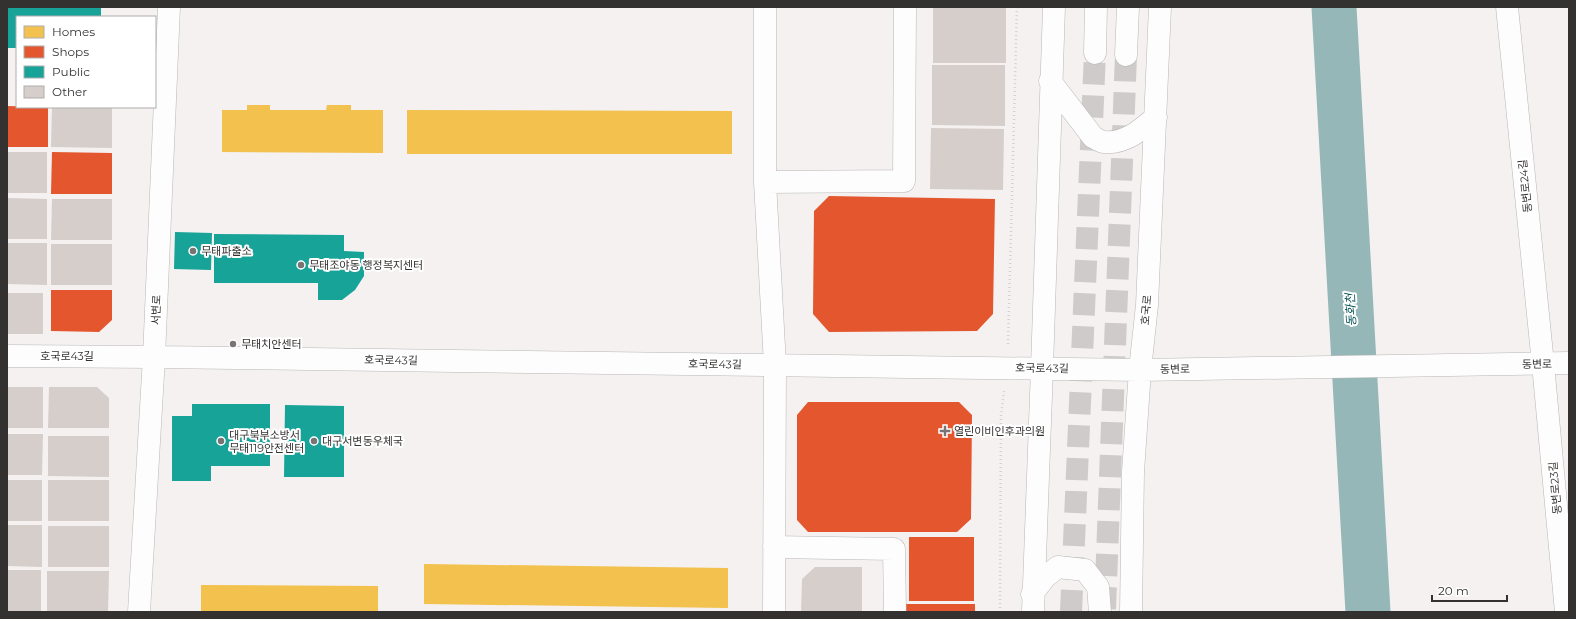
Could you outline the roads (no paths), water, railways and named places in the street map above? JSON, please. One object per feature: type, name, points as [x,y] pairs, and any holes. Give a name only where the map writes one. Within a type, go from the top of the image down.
[{"type":"main road","name":"서변로","points":[[139,612],[154,356],[169,7]]},
{"type":"main road","points":[[765,7],[765,182],[775,365],[774,612]]},
{"type":"main road","points":[[765,182],[904,182],[905,7]]},
{"type":"main road","points":[[1032,603],[1042,368],[1050,81],[1054,7]]},
{"type":"main road","points":[[1095,53],[1096,7]]},
{"type":"main road","points":[[1126,55],[1128,7]]},
{"type":"main road","name":"호국로","points":[[1131,612],[1133,472],[1140,370],[1147,305],[1160,7]]},
{"type":"main road","name":"동변로24길","points":[[1507,7],[1543,364]]},
{"type":"main road","points":[[1050,81],[1093,137],[1103,142],[1120,140],[1136,134],[1156,117]]},
{"type":"main road","name":"호국로43길","points":[[7,356],[154,356],[1140,370]]},
{"type":"main road","name":"동변로23길","points":[[1543,364],[1564,529],[1566,612]]},
{"type":"main road","name":"동변로","points":[[1140,370],[1569,364]]},
{"type":"main road","points":[[774,547],[894,550],[895,612]]},
{"type":"main road","points":[[1032,603],[1045,577],[1058,567],[1085,570],[1098,587],[1100,612]]},
{"type":"waterway","name":"동화천","points":[[1334,7],[1368,612]]},
{"type":"tunnel","points":[[1071,612],[1095,53]]},
{"type":"tunnel","points":[[1105,609],[1126,55]]},
{"type":"place","name":"무태파출소","points":[[193,251]]},
{"type":"place","name":"무태조야동 행정복지센터","points":[[301,265]]},
{"type":"place","name":"무태치안센터","points":[[233,344]]},
{"type":"place","name":"열린이비인후과의원","points":[[945,431]]},
{"type":"place","name":"대구북부소방서 무태119안전센터","points":[[221,441]]},
{"type":"place","name":"대구서변동우체국","points":[[314,441]]}]
